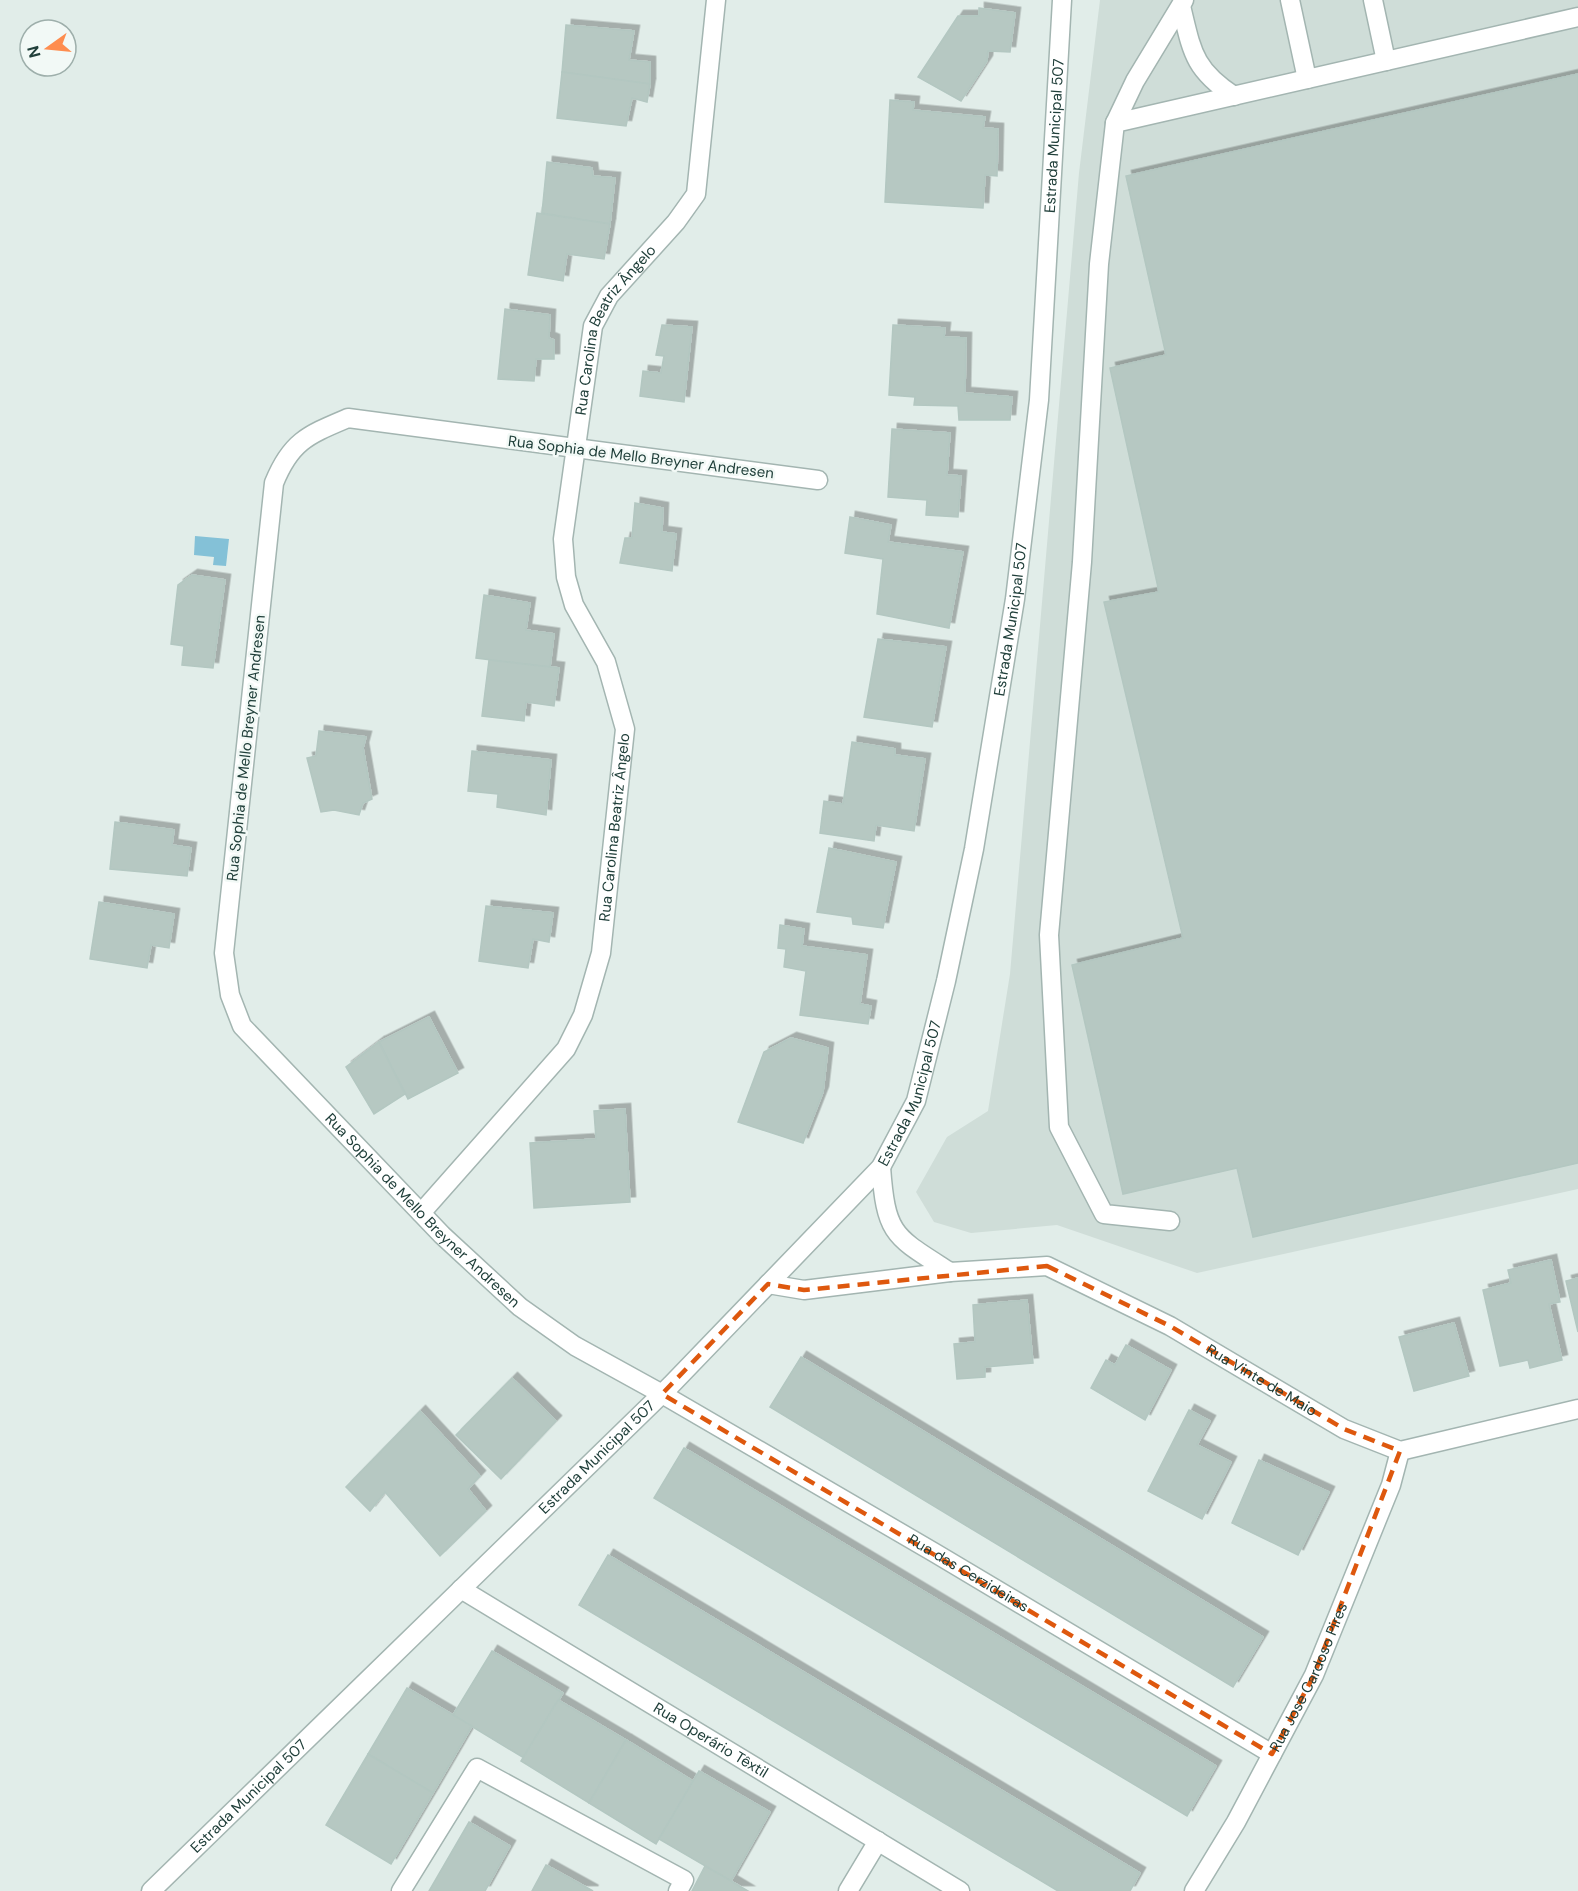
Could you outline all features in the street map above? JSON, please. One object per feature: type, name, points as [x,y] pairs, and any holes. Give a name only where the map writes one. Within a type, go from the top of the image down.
[{"type":"street","name":"Rua Carolina Beatriz Ângelo","points":[[421,1213],[566,1048],[583,1015],[601,952],[625,729],[606,662],[573,605],[566,577],[563,539],[593,326],[609,296],[676,222],[696,194],[716,0]]},
{"type":"street","name":"Estrada Municipal 507","points":[[151,1891],[662,1394],[880,1167],[916,1101],[946,981],[974,849],[1015,599],[1039,400],[1062,0]]},
{"type":"street","points":[[1290,0],[1308,79]]},
{"type":"street","points":[[1373,0],[1386,61]]},
{"type":"street","points":[[1182,3],[1192,54],[1212,81],[1234,96]]},
{"type":"street","points":[[1170,1221],[1104,1214],[1059,1127],[1049,935],[1082,562],[1099,264],[1115,123],[1135,81],[1182,3]]},
{"type":"street","points":[[1115,123],[1578,17]]},
{"type":"street","name":"Rua Sophia de Mello Breyner Andresen","points":[[662,1394],[575,1346],[520,1307],[421,1213],[242,1026],[230,995],[225,953],[274,483],[283,462],[306,436],[348,418],[818,480]]},
{"type":"street","points":[[880,1167],[885,1212],[897,1236],[950,1272]]},
{"type":"street","name":"Rua Vinte de Maio","points":[[768,1284],[804,1290],[950,1272],[1047,1266],[1170,1326],[1344,1429],[1400,1451]]},
{"type":"street","name":"Rua das Cerzideiras","points":[[662,1394],[925,1547],[1272,1754]]},
{"type":"street","points":[[1400,1451],[1578,1409]]},
{"type":"street","name":"Rua José Cardoso Pires","points":[[1194,1891],[1236,1822],[1314,1676],[1391,1485],[1400,1451]]},
{"type":"street","name":"Rua Operário Têxtil","points":[[461,1588],[960,1891]]},
{"type":"street","points":[[401,1891],[477,1768],[684,1880],[678,1891]]},
{"type":"street","points":[[848,1891],[878,1841]]},
{"type":"highlighted area","points":[[1047,1266],[1170,1326],[1344,1429],[1400,1451],[1314,1675],[1272,1754],[662,1394],[768,1284],[804,1290]]},
{"type":"shaded area","points":[[1100,0],[1578,0],[1578,1189],[1197,1273],[1057,1225],[971,1233],[934,1222],[916,1192],[947,1137],[988,1111],[1010,974],[1079,173]]},
{"type":"water","points":[[195,536],[229,539],[226,566],[213,565],[214,557],[194,555]]},
{"type":"building","points":[[979,8],[1015,13],[1010,52],[988,51],[987,61],[961,101],[918,77],[958,16],[979,16]]},
{"type":"building","points":[[566,25],[634,31],[629,60],[650,62],[650,84],[562,72]]},
{"type":"building","points":[[562,72],[650,84],[647,102],[632,98],[626,126],[557,118]]},
{"type":"building","points":[[1578,74],[1578,1163],[1253,1237],[1237,1168],[1123,1194],[1072,965],[1183,938],[1104,602],[1159,592],[1110,368],[1166,355],[1126,176]]},
{"type":"building","points":[[890,100],[914,102],[913,110],[985,117],[983,128],[998,129],[997,176],[985,175],[983,208],[885,202]]},
{"type":"building","points":[[547,162],[592,168],[593,176],[615,178],[610,224],[542,213]]},
{"type":"building","points":[[537,213],[610,224],[604,259],[567,254],[563,281],[528,275]]},
{"type":"building","points":[[505,309],[550,315],[549,338],[554,340],[554,359],[536,359],[534,381],[498,379]]},
{"type":"building","points":[[662,325],[692,327],[684,402],[640,396],[643,371],[661,373],[664,356],[656,355]]},
{"type":"building","points":[[893,325],[945,328],[944,337],[966,338],[965,393],[1012,397],[1010,420],[959,420],[958,406],[914,405],[915,397],[889,395]]},
{"type":"building","points":[[892,429],[950,433],[947,475],[961,476],[958,517],[926,515],[927,500],[888,497]]},
{"type":"building","points":[[635,503],[663,508],[662,532],[676,534],[672,571],[620,563],[625,538],[632,538]]},
{"type":"building","points":[[850,517],[891,525],[888,542],[963,552],[949,628],[877,614],[883,559],[845,553]]},
{"type":"building","points":[[192,575],[225,580],[213,668],[182,665],[184,646],[171,644],[178,585]]},
{"type":"building","points":[[484,595],[530,603],[526,630],[554,634],[550,667],[476,658]]},
{"type":"building","points":[[878,639],[946,647],[932,727],[864,717]]},
{"type":"building","points":[[489,660],[559,668],[554,706],[526,702],[524,721],[482,716]]},
{"type":"building","points":[[319,731],[366,737],[363,748],[372,799],[363,803],[359,815],[334,810],[321,812],[307,758],[316,756]]},
{"type":"building","points":[[852,742],[895,749],[895,755],[925,759],[914,831],[876,825],[874,841],[820,833],[824,801],[843,804]]},
{"type":"building","points":[[472,751],[551,760],[546,815],[497,807],[498,794],[468,791]]},
{"type":"building","points":[[115,822],[174,830],[172,845],[191,848],[187,876],[110,869]]},
{"type":"building","points":[[829,848],[896,862],[883,928],[853,924],[852,917],[817,912]]},
{"type":"building","points":[[99,902],[174,914],[169,948],[151,945],[147,968],[90,959]]},
{"type":"building","points":[[486,906],[553,913],[549,942],[533,939],[528,968],[479,961]]},
{"type":"building","points":[[780,925],[804,929],[802,946],[867,955],[860,1004],[871,1006],[868,1024],[800,1015],[806,971],[784,967],[786,949],[778,948]]},
{"type":"building","points":[[429,1017],[458,1073],[408,1099],[379,1042]]},
{"type":"building","points":[[791,1038],[828,1048],[823,1092],[803,1143],[738,1122],[764,1052]]},
{"type":"building","points":[[379,1042],[405,1094],[374,1114],[346,1067]]},
{"type":"building","points":[[625,1109],[630,1202],[534,1208],[530,1143],[596,1139],[594,1111]]},
{"type":"building","points":[[1551,1260],[1560,1302],[1549,1304],[1562,1360],[1530,1368],[1528,1360],[1500,1366],[1483,1290],[1511,1283],[1508,1270]]},
{"type":"building","points":[[1578,1278],[1578,1332],[1566,1281]]},
{"type":"building","points":[[1027,1300],[1033,1363],[985,1367],[985,1377],[957,1379],[954,1344],[975,1342],[973,1305]]},
{"type":"building","points":[[1454,1323],[1469,1376],[1414,1391],[1399,1337]]},
{"type":"building","points":[[1126,1345],[1171,1370],[1145,1420],[1091,1388],[1106,1360],[1115,1365]]},
{"type":"building","points":[[801,1357],[1263,1637],[1233,1687],[770,1407]]},
{"type":"building","points":[[512,1378],[556,1421],[501,1479],[456,1435]]},
{"type":"building","points":[[1189,1410],[1210,1421],[1197,1445],[1231,1462],[1202,1519],[1148,1491]]},
{"type":"building","points":[[420,1411],[480,1476],[468,1489],[486,1511],[440,1556],[385,1492],[370,1511],[346,1487]]},
{"type":"building","points":[[684,1448],[1216,1766],[1187,1816],[654,1498]]},
{"type":"building","points":[[1259,1460],[1329,1492],[1298,1555],[1232,1523]]},
{"type":"building","points":[[608,1555],[1140,1873],[1130,1891],[1058,1891],[579,1605]]},
{"type":"building","points":[[492,1651],[563,1693],[524,1758],[453,1715]]},
{"type":"building","points":[[407,1688],[472,1726],[433,1793],[368,1754]]},
{"type":"building","points":[[558,1700],[626,1740],[589,1803],[521,1761]]},
{"type":"building","points":[[626,1740],[693,1781],[656,1844],[589,1803]]},
{"type":"building","points":[[368,1754],[433,1793],[391,1864],[326,1825]]},
{"type":"building","points":[[699,1771],[770,1812],[731,1881],[659,1839]]},
{"type":"building","points":[[469,1822],[510,1846],[485,1891],[429,1891]]},
{"type":"building","points":[[546,1865],[593,1891],[532,1891]]},
{"type":"building","points":[[705,1866],[731,1881],[748,1891],[692,1891]]}]
